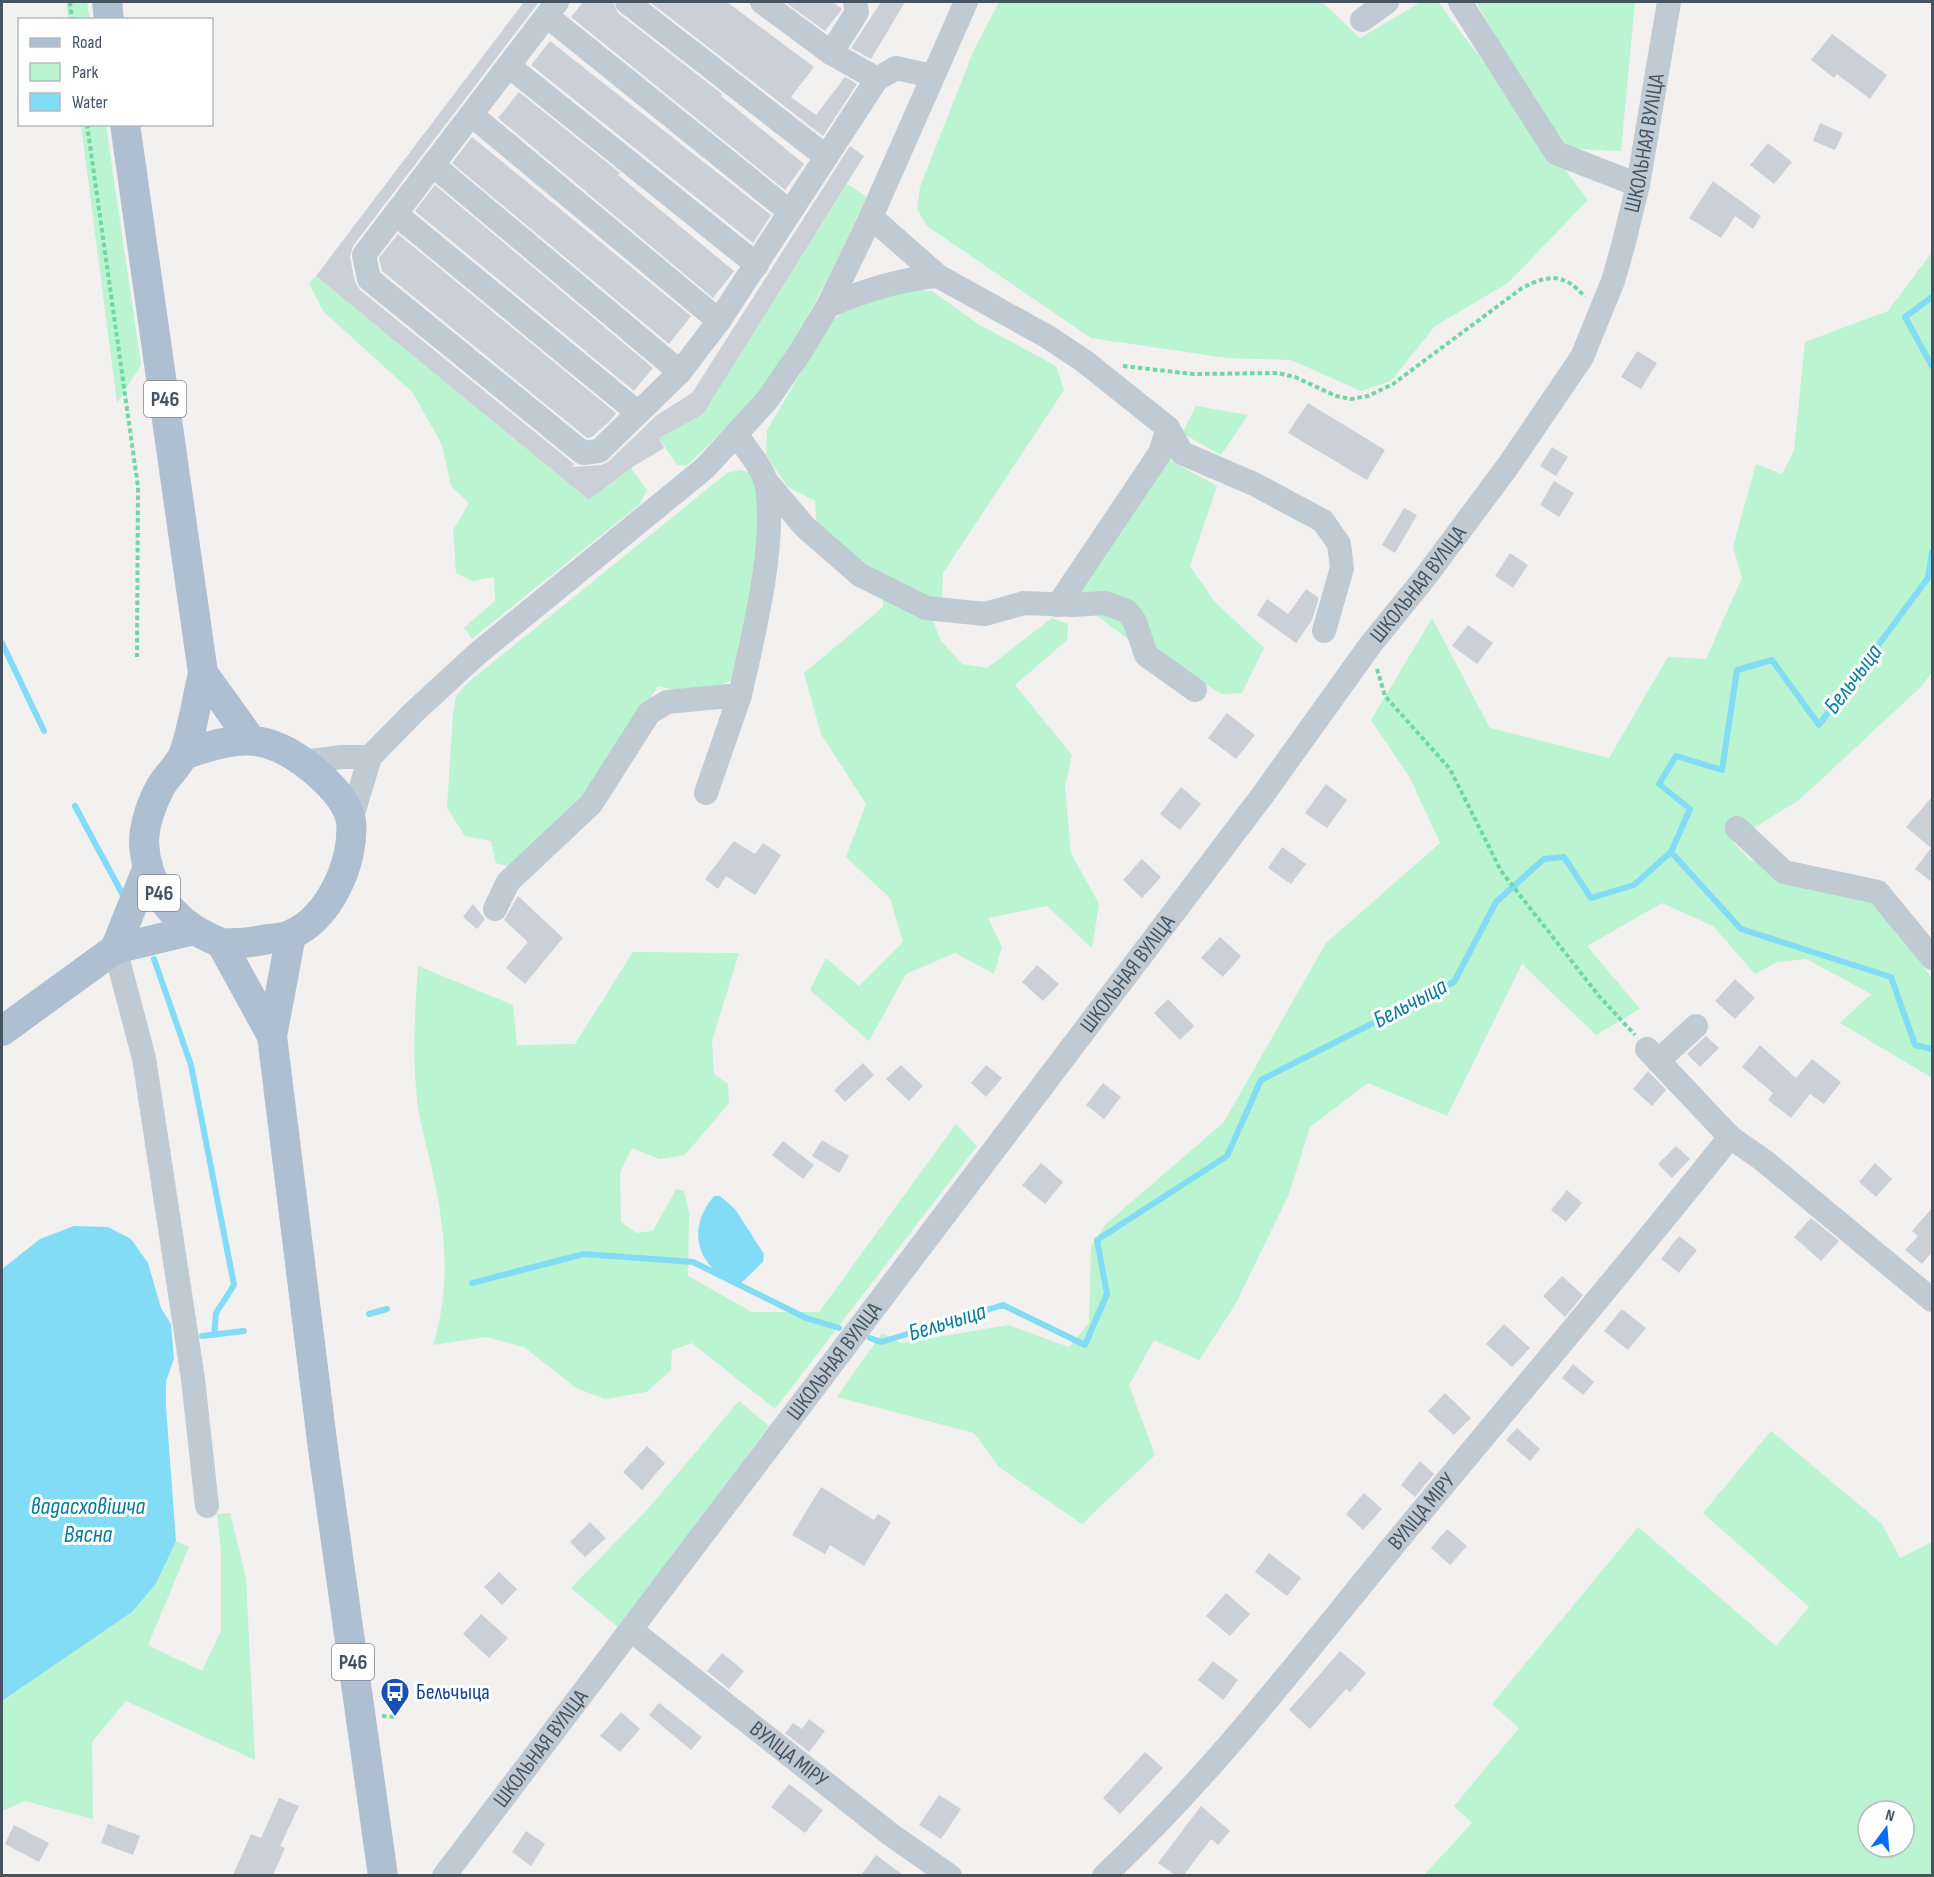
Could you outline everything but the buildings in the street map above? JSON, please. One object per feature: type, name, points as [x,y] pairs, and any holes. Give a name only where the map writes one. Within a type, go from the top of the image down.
[{"type":"main road","points":[[106,2],[109,18]]},
{"type":"main road","name":"Р46","points":[[125,126],[203,674],[184,755],[161,786],[148,815],[144,842],[148,867],[156,890],[172,913],[194,930],[221,943],[257,942],[291,935],[321,915],[346,868],[351,820]]},
{"type":"main road","name":"Р46","points":[[203,674],[251,740]]},
{"type":"main road","points":[[184,755],[221,741],[251,740],[281,748],[333,786],[351,820]]},
{"type":"main road","points":[[115,950],[148,867]]},
{"type":"main road","points":[[2,1031],[115,950],[194,930]]},
{"type":"main road","name":"Р46","points":[[291,935],[272,1036],[323,1449],[383,1875]]},
{"type":"main road","name":"Р46","points":[[221,943],[272,1036]]},
{"type":"street","points":[[627,2],[825,156]]},
{"type":"street","points":[[762,2],[831,53],[878,79]]},
{"type":"street","points":[[831,53],[857,12],[855,2]]},
{"type":"street","points":[[351,820],[370,757],[477,654],[705,468],[737,435],[794,361],[828,306],[871,217],[966,2]]},
{"type":"street","points":[[1362,20],[1387,2]]},
{"type":"street","points":[[1460,2],[1556,153],[1638,185]]},
{"type":"street","name":"ШКОЛЬНАЯ ВУЛІЦА","points":[[444,1875],[1262,796],[1371,644],[1423,580],[1567,382],[1582,357],[1613,281],[1638,185],[1669,2]]},
{"type":"street","points":[[790,212],[552,9],[473,116],[364,255],[369,279],[583,453],[599,451],[680,372],[719,321],[757,265],[825,156],[878,79],[896,68],[932,76]]},
{"type":"street","points":[[509,66],[757,265]]},
{"type":"street","points":[[473,116],[719,321]]},
{"type":"street","points":[[434,166],[680,372]]},
{"type":"street","points":[[396,215],[637,412]]},
{"type":"street","points":[[871,217],[938,276],[1048,337],[1083,361],[1168,428],[1182,453],[1254,484],[1323,521],[1339,544],[1342,568],[1324,631]]},
{"type":"street","points":[[828,306],[864,291],[916,278],[938,276]]},
{"type":"street","points":[[1058,605],[1160,453],[1168,428]]},
{"type":"street","points":[[737,435],[765,480],[805,527],[860,575],[926,608],[985,614],[1024,603],[1058,605],[1106,603],[1127,611],[1135,622],[1146,655],[1195,690]]},
{"type":"street","points":[[706,793],[740,695],[755,627],[769,522],[765,480]]},
{"type":"street","points":[[495,909],[508,882],[591,804],[648,713],[657,705],[740,695]]},
{"type":"street","points":[[303,762],[342,757],[370,757]]},
{"type":"street","points":[[1737,828],[1784,872],[1878,892],[1932,955]]},
{"type":"street","points":[[115,950],[144,1058],[192,1379],[207,1506]]},
{"type":"street","points":[[1696,1026],[1653,1055],[1730,1137],[1763,1160],[1932,1300]]},
{"type":"street","name":"ВУЛІЦА МІРУ","points":[[1104,1875],[1206,1771],[1265,1702],[1608,1289],[1730,1137]]},
{"type":"street","name":"ВУЛІЦА МІРУ","points":[[631,1630],[890,1834],[950,1875]]},
{"type":"path","points":[[70,2],[72,18]]},
{"type":"path","points":[[87,126],[138,488],[137,657]]},
{"type":"path","points":[[1083,361],[1194,374],[1278,373],[1295,377],[1336,396],[1351,399],[1368,396],[1393,384],[1522,288],[1540,278],[1558,279],[1576,287],[1586,297],[1597,320]]},
{"type":"path","points":[[1371,644],[1385,696],[1450,769],[1501,871],[1599,996],[1653,1055]]},
{"type":"green space","points":[[66,2],[87,2],[90,18],[68,18]]},
{"type":"green space","points":[[999,2],[1322,2],[1360,38],[1421,2],[1438,2],[1588,200],[1508,283],[1435,326],[1391,381],[1361,391],[1291,360],[1227,358],[1091,338],[927,226],[917,209],[920,187],[973,52]]},
{"type":"green space","points":[[1476,2],[1635,2],[1621,151],[1560,148]]},
{"type":"green space","points":[[81,126],[106,126],[141,365],[117,403]]},
{"type":"green space","points":[[847,184],[867,197],[791,345],[760,390],[734,420],[686,466],[677,465],[659,438],[703,413]]},
{"type":"green space","points":[[1932,252],[1932,672],[1922,686],[1799,800],[1732,841],[1750,860],[1873,902],[1932,978],[1932,1078],[1840,1023],[1871,994],[1806,959],[1777,962],[1755,974],[1713,926],[1662,903],[1587,946],[1640,1009],[1596,1035],[1522,964],[1447,1116],[1368,1083],[1310,1127],[1289,1194],[1235,1305],[1199,1360],[1154,1340],[1129,1385],[1155,1455],[1082,1524],[999,1467],[974,1433],[837,1397],[882,1333],[901,1343],[1008,1325],[1069,1347],[1089,1323],[1091,1246],[1106,1224],[1224,1122],[1326,943],[1440,843],[1410,778],[1371,720],[1432,618],[1490,728],[1609,758],[1668,657],[1706,659],[1742,578],[1733,547],[1756,464],[1782,474],[1794,451],[1805,342],[1888,311]]},
{"type":"green space","points":[[316,276],[589,500],[631,468],[647,490],[640,504],[472,639],[464,628],[495,601],[494,577],[472,581],[456,573],[453,530],[469,503],[451,486],[442,445],[413,393],[323,311],[309,283]]},
{"type":"green space","points":[[906,289],[932,291],[978,324],[1056,366],[1064,390],[943,573],[942,599],[931,616],[941,641],[962,664],[987,668],[1052,618],[1068,624],[1067,640],[1015,685],[1072,755],[1065,787],[1071,853],[1099,904],[1092,948],[1047,906],[988,918],[1002,947],[994,974],[955,953],[906,974],[869,1041],[810,990],[826,958],[859,986],[903,942],[890,898],[846,857],[866,804],[821,734],[804,673],[883,607],[881,579],[817,529],[815,501],[788,487],[766,455],[767,430],[831,322],[857,301]]},
{"type":"green space","points":[[1196,406],[1248,415],[1221,455],[1182,433]]},
{"type":"green space","points":[[1164,457],[1217,486],[1190,566],[1215,602],[1264,648],[1242,693],[1222,694],[1128,639],[1070,595]]},
{"type":"green space","points":[[740,470],[752,473],[763,520],[745,625],[732,680],[712,688],[696,691],[658,686],[588,797],[513,868],[496,863],[491,841],[465,836],[447,808],[456,697],[465,685],[727,473]]},
{"type":"green space","points":[[633,952],[739,953],[712,1041],[714,1074],[728,1084],[729,1103],[685,1155],[659,1159],[632,1148],[620,1172],[621,1222],[636,1233],[653,1231],[676,1189],[684,1191],[689,1213],[688,1276],[752,1312],[819,1312],[956,1124],[977,1146],[775,1409],[692,1343],[672,1350],[671,1370],[647,1392],[605,1399],[576,1388],[524,1347],[486,1337],[433,1345],[443,1300],[444,1255],[440,1210],[419,1115],[415,1082],[414,1032],[418,966],[513,1005],[517,1045],[575,1044]]},
{"type":"green space","points":[[739,1401],[769,1426],[619,1628],[571,1588],[646,1511]]},
{"type":"green space","points":[[1771,1431],[1882,1524],[1900,1558],[1932,1542],[1932,1875],[1424,1875],[1472,1823],[1454,1806],[1519,1728],[1492,1704],[1638,1527],[1776,1646],[1809,1607],[1703,1513]]},
{"type":"green space","points":[[230,1513],[246,1578],[255,1760],[126,1701],[92,1742],[93,1819],[25,1801],[2,1811],[2,1701],[132,1612],[156,1584],[176,1541],[189,1547],[148,1645],[202,1671],[221,1631],[221,1551],[217,1514]]},
{"type":"water","points":[[714,1196],[720,1196],[735,1209],[764,1254],[763,1262],[738,1286],[714,1269],[705,1259],[700,1248],[698,1236],[700,1223],[705,1209]]},
{"type":"water","name":"вадасховішча Вясна","points":[[74,1226],[108,1227],[131,1239],[148,1263],[161,1308],[171,1324],[174,1359],[166,1381],[166,1407],[176,1541],[156,1584],[132,1612],[2,1701],[2,1269],[40,1239]]},
{"type":"waterway","name":"Бельчыца","points":[[1932,297],[1905,317],[1932,366]]},
{"type":"waterway","name":"Бельчыца","points":[[870,1338],[881,1342],[1003,1305],[1085,1345],[1107,1294],[1097,1240],[1227,1156],[1261,1080],[1454,982],[1496,902],[1544,859],[1564,857],[1591,898],[1634,885],[1671,852],[1690,809],[1659,784],[1676,756],[1722,770],[1737,670],[1772,660],[1819,725],[1928,578],[1932,552]]},
{"type":"waterway","points":[[2,643],[44,731]]},
{"type":"waterway","points":[[75,806],[124,897]]},
{"type":"waterway","points":[[1671,852],[1741,929],[1891,977],[1915,1045],[1932,1049]]},
{"type":"waterway","points":[[154,959],[191,1065],[234,1285],[216,1313],[214,1335]]},
{"type":"waterway","name":"Бельчыца","points":[[472,1283],[584,1254],[693,1262],[806,1318],[839,1328]]},
{"type":"waterway","name":"Бельчыца","points":[[369,1314],[387,1309]]},
{"type":"waterway","name":"Бельчыца","points":[[202,1336],[244,1331]]},
{"type":"place","name":"Бельчыца","points":[[395,1718]]}]
